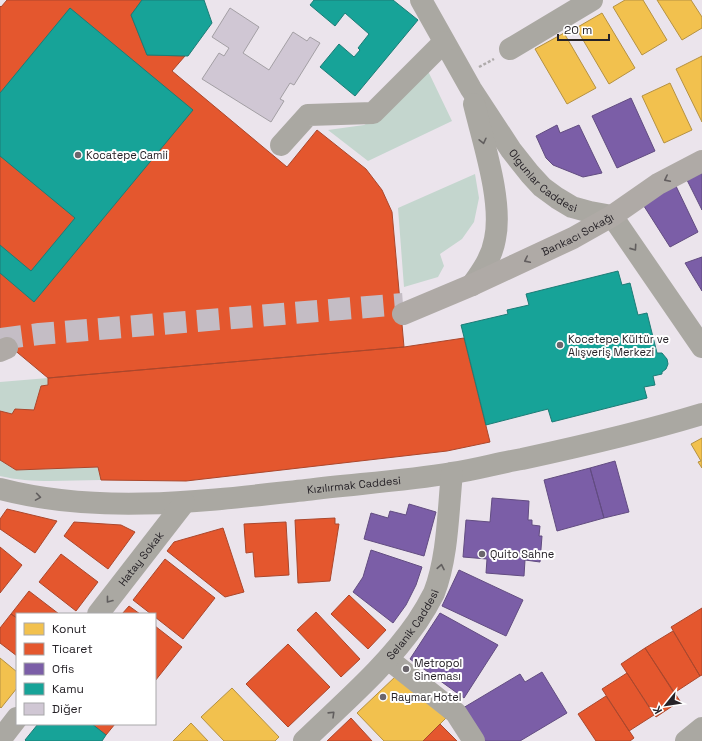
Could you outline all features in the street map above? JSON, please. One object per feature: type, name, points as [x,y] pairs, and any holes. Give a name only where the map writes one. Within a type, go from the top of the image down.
[{"type":"main road","name":"Bankacı Sokağı","points":[[403,309],[446,296],[573,238],[612,216],[658,184],[702,162]]},
{"type":"street","name":"Olgunlar Caddesi","points":[[421,0],[467,83],[522,165],[542,187],[572,207],[612,216]]},
{"type":"street","points":[[510,49],[592,0]]},
{"type":"street","points":[[281,145],[308,115],[373,113],[444,42]]},
{"type":"street","name":"Olgunlar Caddesi","points":[[467,83],[492,178],[496,203],[497,224],[495,240],[490,255],[485,266],[472,285]]},
{"type":"street","points":[[612,216],[702,347]]},
{"type":"street","name":"Kızılırmak Caddesi","points":[[0,489],[36,497],[67,501],[140,504],[184,503],[452,473],[561,450],[668,424],[702,414]]},
{"type":"street","name":"Selanik Caddesi","points":[[304,741],[388,659],[407,636],[425,610],[439,577],[445,546],[452,473]]},
{"type":"street","name":"Hatay Sokak","points":[[99,613],[184,503]]},
{"type":"street","points":[[388,659],[456,713],[474,741]]},
{"type":"street","points":[[0,740],[16,719]]},
{"type":"street","points":[[686,741],[702,728]]},
{"type":"path","points":[[467,83],[510,49]]},
{"type":"shaded area","points":[[428,71],[452,121],[368,161],[328,130],[364,125],[382,115]]},
{"type":"shaded area","points":[[475,174],[479,198],[474,222],[462,239],[440,254],[444,266],[438,277],[404,287],[398,208]]},
{"type":"shaded area","points":[[48,378],[48,385],[41,386],[34,410],[12,414],[0,411],[0,382]]},
{"type":"shaded area","points":[[0,460],[16,470],[98,467],[101,480],[37,481],[0,476]]},
{"type":"building: Konut","points":[[625,0],[643,0],[667,40],[642,55],[613,7]]},
{"type":"building: Konut","points":[[657,0],[691,0],[702,17],[702,28],[682,40]]},
{"type":"building: Konut","points":[[602,13],[635,68],[609,84],[576,28]]},
{"type":"building: Konut","points":[[564,33],[596,88],[567,104],[535,49]]},
{"type":"building: Konut","points":[[702,56],[702,122],[676,69]]},
{"type":"building: Konut","points":[[670,83],[692,130],[664,143],[642,96]]},
{"type":"building: Konut","points":[[702,438],[702,468],[698,462],[701,461],[691,444]]},
{"type":"building: Konut","points":[[0,658],[16,671],[16,689],[1,708]]},
{"type":"building: Konut","points":[[396,676],[446,718],[423,741],[384,741],[357,713]]},
{"type":"building: Konut","points":[[232,688],[279,737],[275,741],[224,741],[201,717]]},
{"type":"building: Konut","points":[[191,723],[208,741],[173,741]]},
{"type":"building: Ticaret","points":[[7,0],[142,0],[131,15],[147,55],[185,56],[172,71],[287,167],[317,130],[366,169],[382,190],[392,212],[404,347],[48,378],[0,338],[0,6],[1,7]]},
{"type":"building: Ticaret","points":[[464,338],[490,442],[447,451],[186,481],[101,480],[98,467],[16,470],[0,460],[0,411],[12,414],[15,409],[34,410],[41,386],[48,385],[48,378],[404,347]]},
{"type":"building: Ticaret","points":[[7,509],[57,521],[35,553],[0,529],[0,519]]},
{"type":"building: Ticaret","points":[[335,518],[335,524],[339,524],[330,581],[298,583],[295,520]]},
{"type":"building: Ticaret","points":[[74,522],[121,525],[135,532],[108,569],[64,536]]},
{"type":"building: Ticaret","points":[[286,522],[289,575],[255,577],[253,552],[246,553],[244,524]]},
{"type":"building: Ticaret","points":[[223,528],[244,592],[225,597],[167,551],[174,542]]},
{"type":"building: Ticaret","points":[[0,547],[22,565],[0,593]]},
{"type":"building: Ticaret","points":[[61,554],[98,582],[76,611],[39,582]]},
{"type":"building: Ticaret","points":[[165,559],[215,598],[183,639],[156,618],[156,613],[150,613],[133,600]]},
{"type":"building: Ticaret","points":[[29,591],[58,613],[16,613],[16,617],[11,614]]},
{"type":"building: Ticaret","points":[[349,595],[386,630],[368,649],[331,614]]},
{"type":"building: Ticaret","points":[[129,606],[139,613],[123,613]]},
{"type":"building: Ticaret","points":[[702,608],[702,675],[700,676],[671,627]]},
{"type":"building: Ticaret","points":[[316,612],[360,659],[341,677],[297,630]]},
{"type":"building: Ticaret","points":[[11,614],[16,617],[16,655],[0,643],[0,628]]},
{"type":"building: Ticaret","points":[[156,627],[182,647],[156,680]]},
{"type":"building: Ticaret","points":[[673,631],[700,676],[674,693],[645,648]]},
{"type":"building: Ticaret","points":[[288,644],[330,687],[288,727],[246,684]]},
{"type":"building: Ticaret","points":[[645,648],[680,701],[656,717],[621,664]]},
{"type":"building: Ticaret","points":[[627,673],[654,715],[629,731],[602,689]]},
{"type":"building: Ticaret","points":[[606,696],[634,738],[630,741],[596,741],[578,714]]},
{"type":"building: Ticaret","points":[[351,718],[372,741],[327,741]]},
{"type":"building: Ticaret","points":[[440,724],[457,741],[423,741]]},
{"type":"building: Ticaret","points":[[93,725],[114,725],[106,735]]},
{"type":"building: Ofis","points":[[631,98],[655,151],[617,168],[592,116]]},
{"type":"building: Ofis","points":[[557,125],[560,133],[579,125],[602,173],[583,177],[553,165],[546,158],[536,136]]},
{"type":"building: Ofis","points":[[702,173],[702,210],[687,180]]},
{"type":"building: Ofis","points":[[675,184],[698,232],[670,247],[642,203]]},
{"type":"building: Ofis","points":[[702,257],[702,291],[685,263]]},
{"type":"building: Ofis","points":[[615,461],[629,512],[604,518],[590,468]]},
{"type":"building: Ofis","points":[[590,468],[604,518],[557,531],[544,480]]},
{"type":"building: Ofis","points":[[492,498],[529,501],[528,520],[532,520],[532,525],[540,526],[539,536],[542,536],[540,562],[525,560],[524,576],[486,573],[487,559],[463,557],[466,520],[490,522]]},
{"type":"building: Ofis","points":[[409,504],[436,512],[424,556],[364,539],[371,513],[388,518],[390,511],[406,515]]},
{"type":"building: Ofis","points":[[371,550],[422,567],[416,585],[406,605],[393,623],[353,592],[363,577]]},
{"type":"building: Ofis","points":[[459,570],[523,600],[506,636],[442,606]]},
{"type":"building: Ofis","points":[[440,613],[498,645],[464,698],[410,659]]},
{"type":"building: Ofis","points":[[542,672],[567,713],[520,741],[483,741],[463,708],[520,674],[525,682]]},
{"type":"building: Kamu","points":[[142,0],[204,0],[212,23],[188,56],[147,55],[131,15]]},
{"type":"building: Kamu","points":[[314,0],[393,0],[418,20],[355,96],[320,67],[339,44],[354,57],[360,50],[358,48],[369,34],[345,13],[335,26],[310,5]]},
{"type":"building: Kamu","name":"Kocatepe Camii","points":[[70,8],[193,110],[34,302],[0,273],[0,245],[31,271],[75,218],[0,156],[0,93]]},
{"type":"building: Kamu","name":"Kocetepe Kültür ve Alışveriş Merkezi","points":[[618,271],[622,285],[630,283],[638,315],[647,313],[657,353],[662,353],[667,359],[668,364],[662,374],[653,376],[655,385],[644,387],[647,398],[552,422],[548,409],[486,425],[461,325],[508,314],[507,310],[529,305],[526,294]]},
{"type":"building: Kamu","points":[[37,725],[93,725],[106,735],[102,741],[25,740]]},
{"type":"building: Diğer","points":[[230,8],[259,27],[243,53],[269,70],[293,32],[307,41],[310,37],[320,43],[294,85],[290,83],[280,99],[284,101],[271,122],[202,79],[219,53],[224,56],[229,48],[212,37]]},
{"type":"tunnel","points":[[0,339],[39,334],[403,304]]},
{"type":"place","name":"Kocatepe Camii","points":[[78,155]]},
{"type":"place","name":"Kocetepe Kültür ve Alışveriş Merkezi","points":[[560,345]]},
{"type":"place","name":"Quito Sahne","points":[[482,554]]},
{"type":"place","name":"Metropol Sineması","points":[[406,669]]},
{"type":"place","name":"Raymar Hotel","points":[[383,697]]}]
